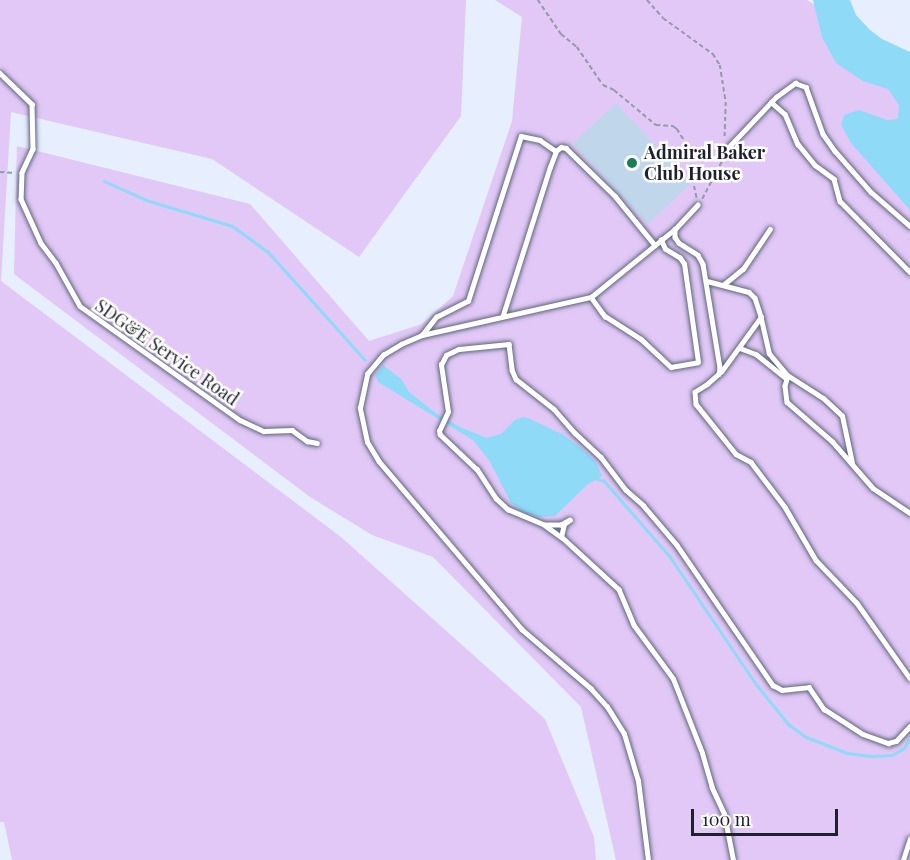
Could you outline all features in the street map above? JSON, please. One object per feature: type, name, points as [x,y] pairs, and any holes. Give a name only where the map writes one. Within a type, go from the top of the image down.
[{"type":"lane","name":"SDG&E Service Road","points":[[0,74],[32,104],[33,149],[22,173],[21,199],[29,221],[80,306],[240,420],[264,431],[291,430],[307,441],[317,443]]},
{"type":"lane","points":[[723,153],[771,102],[795,83],[806,87],[823,134],[835,151],[871,192],[910,226]]},
{"type":"lane","points":[[771,102],[785,114],[798,144],[815,165],[834,179],[840,201],[910,272]]},
{"type":"lane","points":[[422,335],[436,317],[468,301],[521,136],[540,140],[556,151]]},
{"type":"lane","points":[[503,315],[556,151],[561,147],[566,148],[615,196],[655,245]]},
{"type":"lane","points":[[648,860],[638,781],[624,734],[608,708],[506,612],[379,462],[367,442],[360,408],[367,374],[383,355],[422,335],[591,297],[675,229],[697,205]]},
{"type":"lane","points":[[675,229],[675,237],[679,243],[698,255],[703,264],[719,374]]},
{"type":"lane","points":[[723,285],[743,269],[770,229]]},
{"type":"lane","points":[[591,297],[604,316],[641,339],[670,367],[698,362],[684,264],[680,258],[665,249],[661,240]]},
{"type":"lane","points":[[707,281],[752,294],[761,317],[769,353],[787,377],[787,402],[829,438],[873,488],[910,513]]},
{"type":"lane","points":[[761,317],[719,374],[695,392],[696,404],[736,454],[752,462],[785,507],[816,560],[857,603],[910,678]]},
{"type":"lane","points":[[733,860],[724,814],[712,788],[702,753],[674,679],[634,626],[619,590],[561,537],[544,525],[518,516],[501,504],[477,470],[440,435],[441,426],[446,418],[447,396],[441,365],[446,355],[459,349],[509,344],[512,370],[516,379],[554,409],[575,434],[601,457],[626,490],[643,505],[677,546],[773,685],[782,690],[809,687],[824,709],[863,734],[888,742],[896,741],[910,726]]},
{"type":"lane","points":[[740,348],[756,354],[787,377],[824,399],[842,417],[852,463]]},
{"type":"lane","points":[[544,525],[564,524],[561,537]]},
{"type":"lane","points":[[903,860],[910,839]]},
{"type":"path","points":[[538,0],[561,34],[577,47],[603,86],[614,90],[656,125],[673,126],[676,129],[685,142],[697,205]]},
{"type":"path","points":[[647,0],[663,18],[712,54],[720,65],[727,108],[723,153],[715,178],[697,205]]},
{"type":"path","points":[[0,172],[22,173]]},
{"type":"shaded area","points":[[0,0],[466,0],[461,116],[359,257],[212,159],[11,112],[1,281],[341,537],[545,719],[594,837],[596,860],[12,860],[4,822],[0,822]]},
{"type":"shaded area","points":[[495,0],[807,0],[910,68],[910,860],[616,860],[581,707],[433,557],[372,535],[310,497],[14,274],[17,146],[250,204],[369,341],[422,324],[453,296],[512,121],[522,17]]},
{"type":"water","points":[[813,0],[850,0],[856,15],[870,30],[882,39],[910,52],[910,210],[851,143],[841,125],[844,115],[859,110],[887,120],[898,119],[899,105],[888,89],[863,81],[836,63],[822,37]]},
{"type":"water","points":[[383,365],[401,379],[409,392],[437,414],[462,428],[487,438],[501,434],[515,420],[523,417],[530,419],[562,434],[580,447],[596,462],[602,476],[588,484],[555,516],[540,517],[524,513],[511,503],[489,460],[473,440],[378,382],[375,375]]},
{"type":"building","name":"Admiral Baker Club House","points":[[616,103],[691,183],[648,224],[572,144]]},
{"type":"waterway","points":[[104,181],[146,200],[232,226],[268,252],[365,360]]},
{"type":"waterway","points":[[595,478],[604,481],[670,557],[755,683],[788,724],[806,737],[847,753],[873,756],[892,755],[904,748],[910,737]]},
{"type":"place","name":"Admiral Baker Club House","points":[[632,163]]}]
